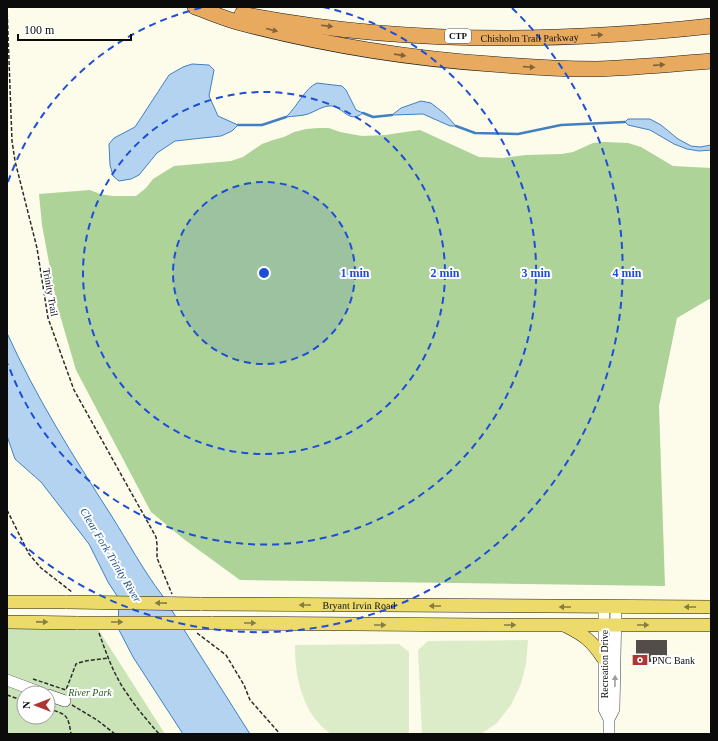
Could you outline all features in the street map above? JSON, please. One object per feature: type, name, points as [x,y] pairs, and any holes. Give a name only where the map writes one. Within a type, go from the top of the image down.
[{"type":"highway","points":[[195,7],[236,22],[296,36],[397,55],[452,61],[545,68],[595,69],[711,61]]},
{"type":"highway","name":"Chisholm Trail Parkway","points":[[206,7],[253,16],[333,27],[410,34],[471,37],[581,36],[641,33],[711,26]]},
{"type":"main road","name":"Bryant Irvin Road","points":[[7,602],[711,607]]},
{"type":"main road","name":"Bryant Irvin Road","points":[[7,622],[711,625]]},
{"type":"main road","points":[[565,625],[590,640],[603,658]]},
{"type":"street","name":"Recreation Drive","points":[[609,734],[609,719],[614,709],[610,607]]},
{"type":"street","name":"Recreation Drive","points":[[609,719],[604,709],[603,658],[610,625]]},
{"type":"street","points":[[7,680],[20,685]]},
{"type":"street","points":[[56,698],[64,701]]},
{"type":"path","name":"Trinity Trail","points":[[7,7],[12,141],[15,161],[36,248],[48,318],[74,390],[156,538],[156,558],[173,597]]},
{"type":"path","points":[[194,628],[198,635],[226,655],[244,685],[250,700],[280,734]]},
{"type":"path","points":[[29,678],[66,690],[76,664],[79,662],[108,658]]},
{"type":"path","points":[[64,701],[97,720],[115,734]]},
{"type":"path","points":[[56,712],[64,715],[69,720],[71,734]]},
{"type":"green space","points":[[318,128],[329,128],[340,132],[362,136],[386,135],[420,130],[479,157],[503,158],[526,155],[562,154],[573,152],[593,143],[628,143],[641,147],[673,166],[711,168],[711,298],[677,318],[659,406],[665,586],[240,580],[185,540],[151,512],[76,370],[57,305],[42,225],[39,194],[90,190],[100,194],[112,196],[136,196],[146,188],[153,179],[174,166],[231,161],[243,157],[262,144],[294,132]]},
{"type":"green space","name":"River Park","points":[[7,629],[98,629],[165,734],[7,734]]},
{"type":"green space","points":[[528,640],[526,664],[521,684],[511,705],[497,723],[481,734],[422,734],[418,650],[428,641]]},
{"type":"green space","points":[[399,644],[409,652],[408,734],[331,734],[321,726],[313,716],[302,694],[295,657],[295,645]]},
{"type":"water","points":[[192,64],[209,65],[214,70],[209,96],[218,116],[238,125],[232,131],[221,136],[175,141],[157,153],[139,175],[131,179],[119,181],[113,176],[110,165],[109,144],[114,138],[135,127],[169,75]]},
{"type":"water","points":[[317,83],[342,86],[346,90],[356,110],[363,113],[354,117],[336,107],[329,106],[323,107],[306,115],[286,117],[305,93]]},
{"type":"water","points":[[421,101],[431,103],[445,114],[456,126],[450,126],[423,114],[392,115],[401,108]]},
{"type":"water","points":[[628,119],[650,119],[661,125],[678,139],[691,146],[700,147],[711,145],[711,150],[699,151],[687,149],[674,144],[650,130],[628,125],[625,122]]},
{"type":"water","name":"Clear Fork Trinity River","points":[[7,333],[30,380],[69,448],[142,566],[250,734],[183,734],[133,657],[118,628],[119,599],[108,582],[89,544],[41,482],[15,459],[7,436]]},
{"type":"building","points":[[636,640],[667,640],[667,662],[636,662]]},
{"type":"waterway","points":[[363,113],[373,117],[392,115]]},
{"type":"waterway","points":[[238,125],[262,125],[286,117]]},
{"type":"waterway","points":[[456,126],[475,133],[518,134],[561,125],[625,122]]},
{"type":"place","name":"PNC Bank","points":[[640,660]]}]
